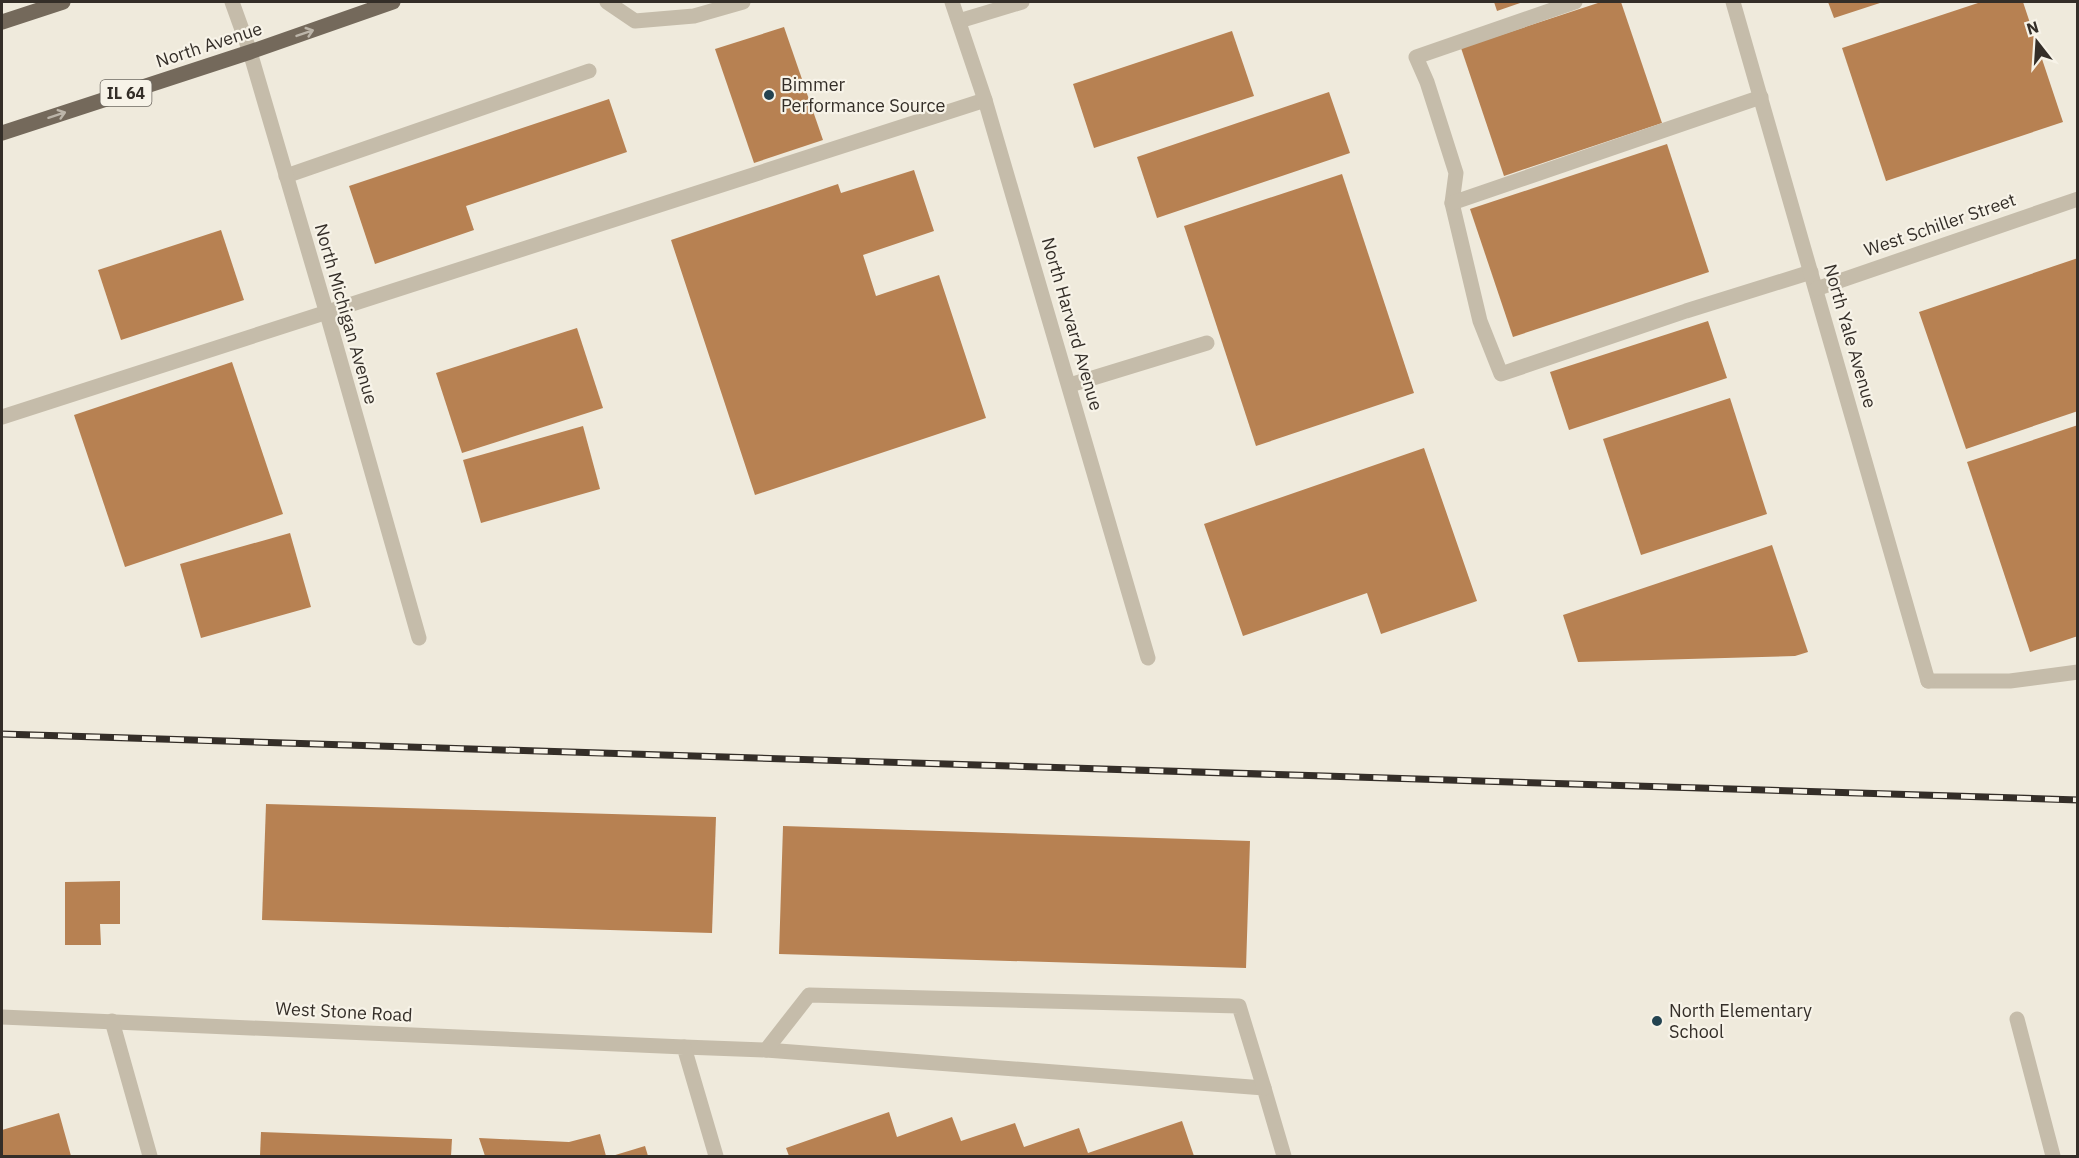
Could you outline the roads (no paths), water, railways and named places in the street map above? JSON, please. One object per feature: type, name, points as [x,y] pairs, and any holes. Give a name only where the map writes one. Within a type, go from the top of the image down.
[{"type":"main road","points":[[2,22],[63,2]]},
{"type":"main road","name":"North Avenue","points":[[2,133],[250,52],[393,2]]},
{"type":"street","name":"North Michigan Avenue","points":[[232,2],[250,52],[419,638]]},
{"type":"street","points":[[607,2],[635,21],[694,16],[743,2]]},
{"type":"street","name":"North Harvard Avenue","points":[[952,2],[986,100],[1148,658]]},
{"type":"street","points":[[959,21],[1022,2]]},
{"type":"street","points":[[1575,2],[1416,57],[1427,82],[1456,173],[1452,203],[1480,321],[1501,374],[1686,311],[1811,272]]},
{"type":"street","name":"North Yale Avenue","points":[[1733,2],[1928,681],[2010,681],[2078,672]]},
{"type":"street","points":[[286,176],[589,70]]},
{"type":"street","points":[[1452,203],[1761,97]]},
{"type":"street","points":[[2,417],[986,100]]},
{"type":"street","name":"West Schiller Street","points":[[1816,288],[2078,199]]},
{"type":"street","points":[[1070,385],[1207,343]]},
{"type":"street","points":[[766,1050],[809,995],[1239,1006],[1284,1156]]},
{"type":"street","name":"West Stone Road","points":[[2,1017],[766,1050],[1264,1088]]},
{"type":"street","points":[[2018,1020],[2053,1156]]},
{"type":"street","points":[[112,1021],[150,1156]]},
{"type":"street","points":[[684,1047],[716,1156]]},
{"type":"railway","points":[[2,734],[2078,800]]},
{"type":"place","name":"Bimmer Performance Source","points":[[769,95]]},
{"type":"place","name":"North Elementary School","points":[[1657,1021]]}]
